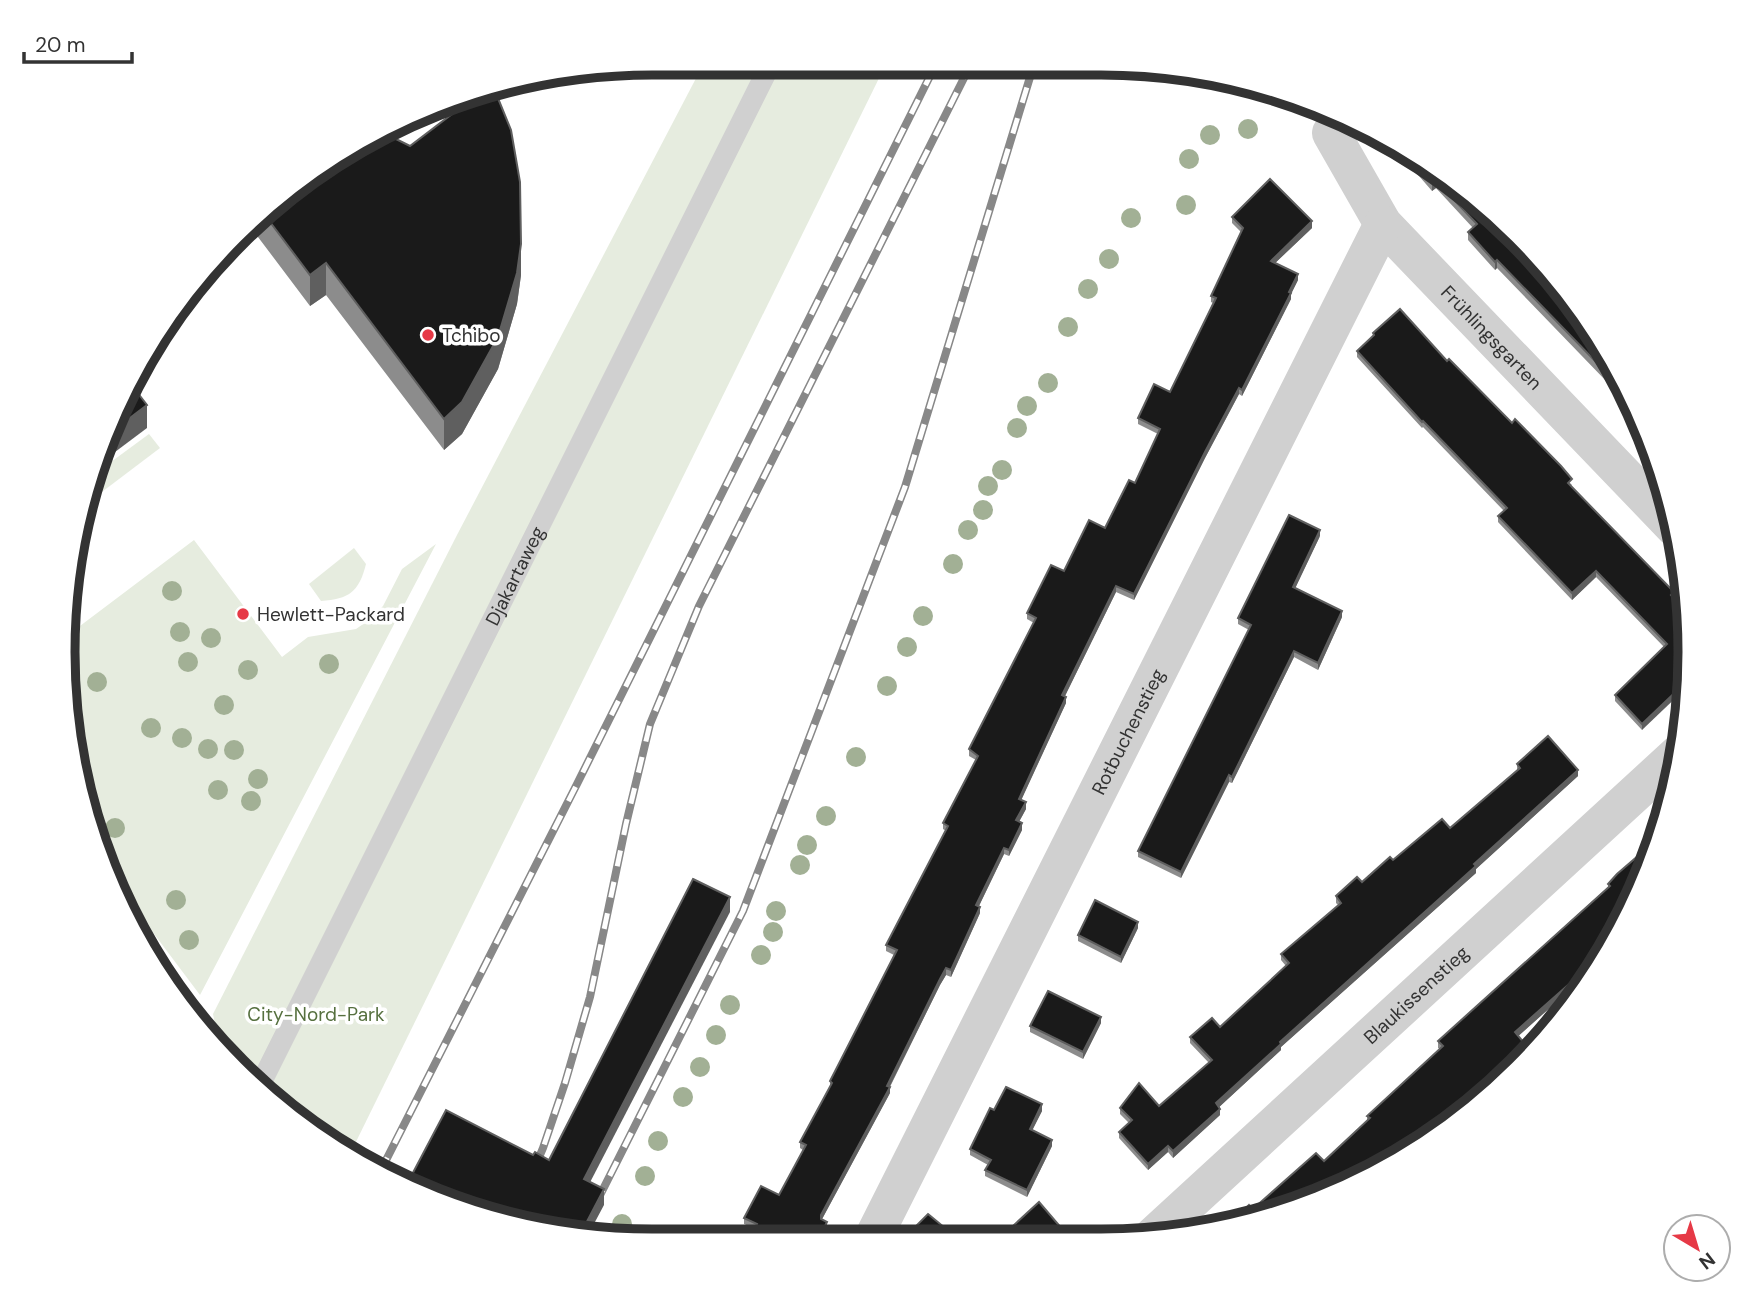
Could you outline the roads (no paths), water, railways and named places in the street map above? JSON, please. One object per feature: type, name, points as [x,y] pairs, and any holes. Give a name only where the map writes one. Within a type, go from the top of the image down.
[{"type":"street","name":"Frühlingsgarten","points":[[1336,128],[1383,224],[1660,513]]},
{"type":"street","name":"Rotbuchenstieg","points":[[878,1229],[1383,224]]},
{"type":"street","name":"Blaukissenstieg","points":[[1165,1225],[1667,764]]},
{"type":"lane","name":"Djakartaweg","points":[[263,1078],[765,75]]},
{"type":"railway","points":[[385,1162],[931,75]]},
{"type":"railway","points":[[532,1174],[565,1083],[590,997],[650,724],[699,606],[965,75]]},
{"type":"railway","points":[[585,1225],[743,911],[905,487],[1031,75]]},
{"type":"place","name":"Tchibo","points":[[428,335]]},
{"type":"place","name":"Hewlett-Packard","points":[[243,614]]},
{"type":"park label","name":"City-Nord-Park","points":[[316,1014]]}]
